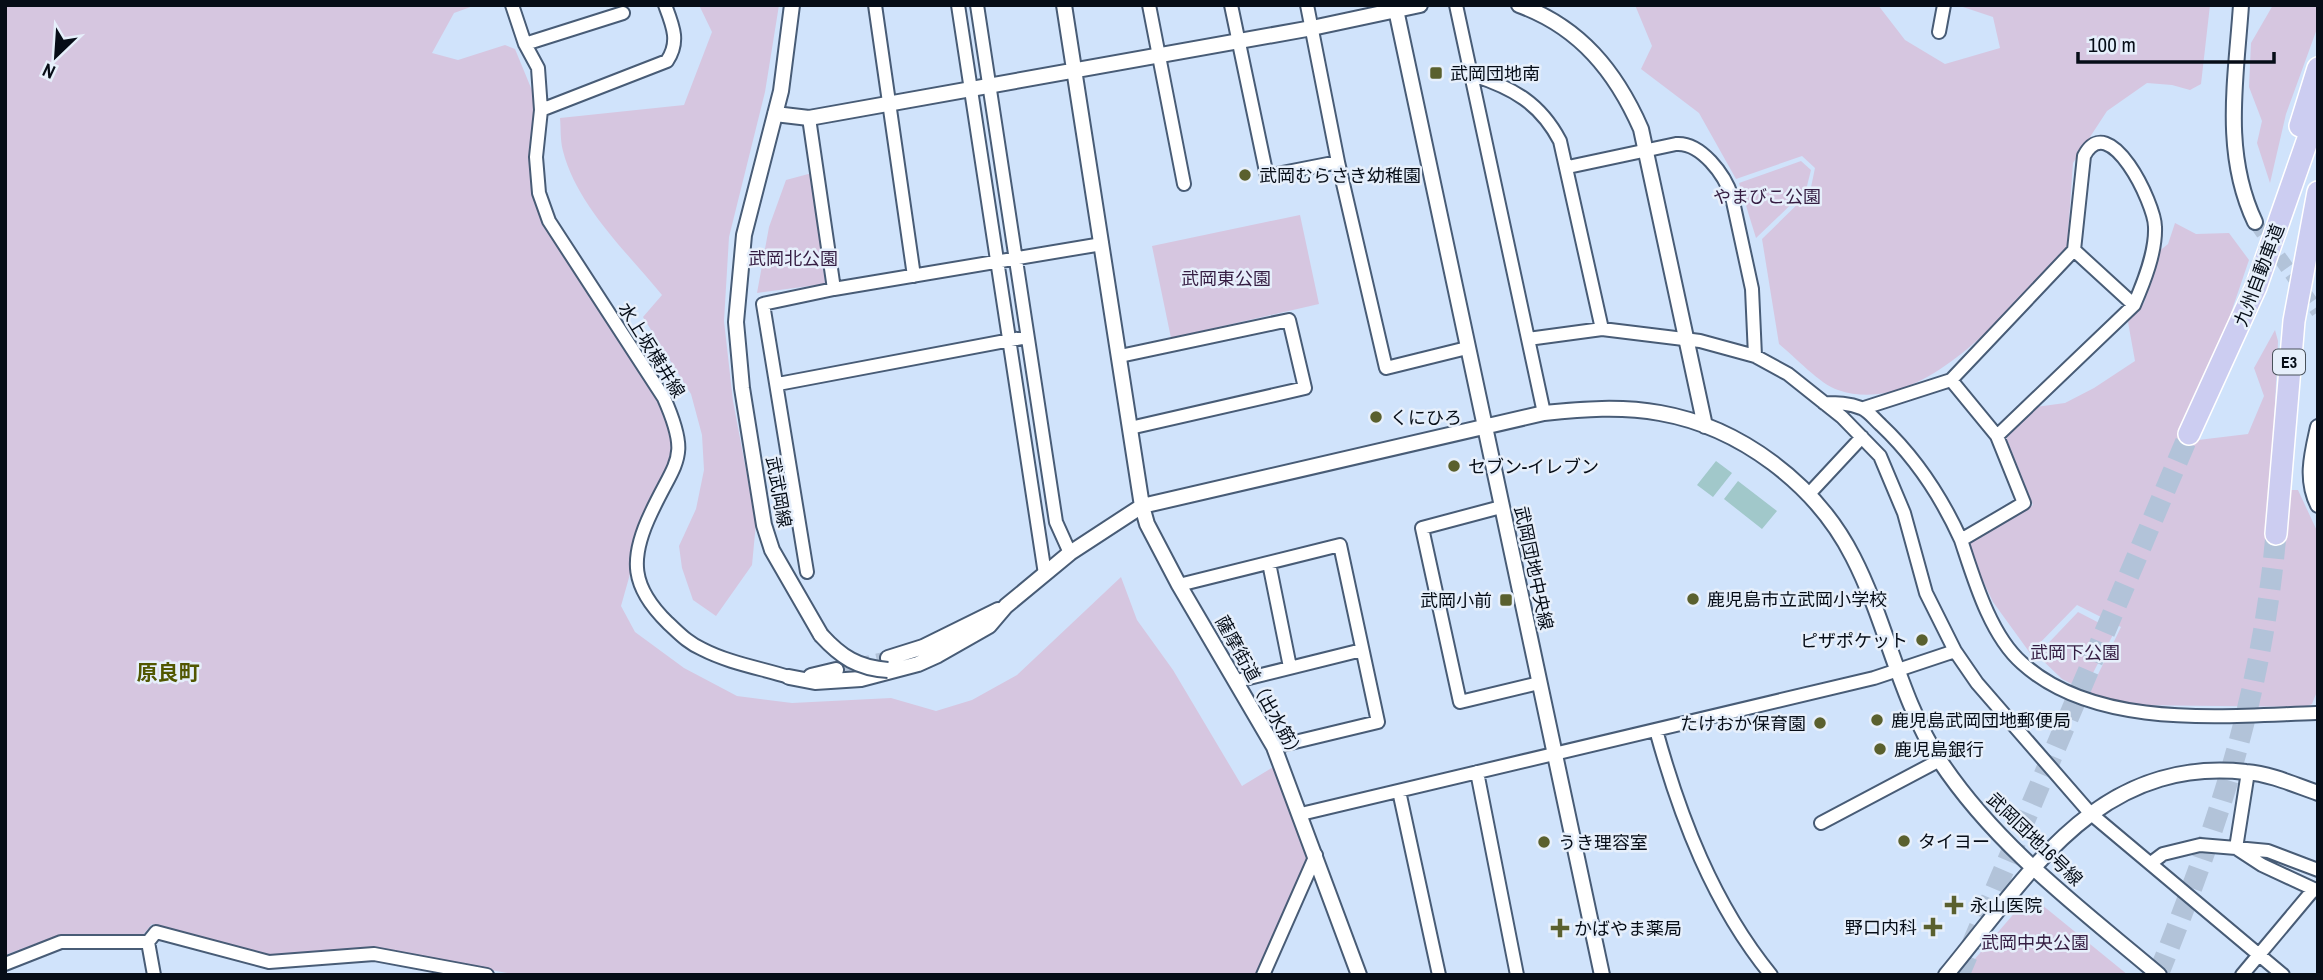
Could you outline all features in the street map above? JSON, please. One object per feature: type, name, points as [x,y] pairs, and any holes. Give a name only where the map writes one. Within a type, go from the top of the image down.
[{"type":"highway","points":[[2256,287],[2318,68]]},
{"type":"highway","name":"九州自動車道","points":[[2189,434],[2256,287],[2318,110]]},
{"type":"highway","name":"九州自動車道","points":[[2276,534],[2282,433],[2294,321],[2318,192]]},
{"type":"highway","points":[[2282,433],[2304,297],[2318,244]]},
{"type":"street","name":"水上坂横井線","points":[[512,5],[525,44],[538,68],[541,110],[536,157],[539,193],[549,221],[664,398],[677,430],[679,450],[675,467],[639,541],[636,562],[638,583],[648,602],[685,640],[727,659],[789,677]]},
{"type":"street","points":[[541,110],[667,61],[674,51],[675,31],[665,5]]},
{"type":"street","name":"武武岡線","points":[[792,5],[781,92],[744,235],[737,291],[742,388],[764,525],[772,550],[821,635],[836,652],[859,666],[918,664],[989,626],[1006,606],[1070,554],[1142,506]]},
{"type":"street","points":[[875,5],[914,276]]},
{"type":"street","points":[[958,5],[1045,574]]},
{"type":"street","points":[[977,5],[1056,522],[1070,554]]},
{"type":"street","name":"薩摩街道（出水筋）","points":[[1064,5],[1147,524],[1179,585],[1274,747],[1359,975]]},
{"type":"street","points":[[1149,5],[1184,184]]},
{"type":"street","points":[[1231,5],[1267,176],[1338,162]]},
{"type":"street","points":[[1307,5],[1338,162],[1386,368],[1467,348]]},
{"type":"street","points":[[775,114],[809,118],[1312,28],[1420,5]]},
{"type":"street","points":[[1456,5],[1544,413]]},
{"type":"street","points":[[1519,5],[1536,8],[1580,40],[1614,76],[1636,118],[1646,149],[1705,426]]},
{"type":"street","points":[[1939,32],[1944,5]]},
{"type":"street","points":[[2241,5],[2233,151],[2244,195],[2255,222]]},
{"type":"street","name":"武岡団地中央線","points":[[1396,8],[1602,975]]},
{"type":"street","points":[[525,44],[623,13]]},
{"type":"street","points":[[1473,75],[1524,96],[1550,121],[1568,167],[1602,329]]},
{"type":"street","points":[[809,118],[834,289]]},
{"type":"street","points":[[1864,408],[1951,380],[2074,250],[2084,156],[2090,146],[2098,142],[2111,144],[2121,154],[2146,199],[2156,226],[2153,246],[2134,305],[1997,436]]},
{"type":"street","points":[[1568,167],[1646,149],[1688,143],[1698,150],[1727,183],[1752,289],[1755,356]]},
{"type":"street","points":[[807,572],[764,304],[834,289],[1102,244]]},
{"type":"street","points":[[2074,250],[2134,305]]},
{"type":"street","points":[[1120,356],[1289,320],[1305,388],[1130,428]]},
{"type":"street","points":[[1528,339],[1602,329],[1685,337],[1755,356],[1788,374],[1824,403],[1880,456],[1896,491],[1926,593],[1955,651],[1977,683],[2090,813],[2283,975]]},
{"type":"street","points":[[778,384],[1027,337]]},
{"type":"street","points":[[1951,380],[1997,436],[2024,503],[1961,540]]},
{"type":"street","points":[[1824,403],[1846,403],[1864,408],[1918,464],[1946,506],[1961,540],[1985,610],[2021,663],[2067,692],[2104,706],[2142,712],[2245,715],[2317,712]]},
{"type":"street","name":"武岡団地16号線","points":[[1142,506],[1544,413],[1586,408],[1661,413],[1705,426],[1738,440],[1759,453],[1808,495],[1833,525],[1853,557],[1922,731],[1974,807],[2034,869],[2159,975]]},
{"type":"street","points":[[2318,427],[2310,467],[2310,490],[2318,505]]},
{"type":"street","points":[[1808,495],[1862,437]]},
{"type":"street","points":[[1501,507],[1422,528],[1460,702],[1539,683]]},
{"type":"street","points":[[1179,585],[1340,545],[1378,722],[1274,747]]},
{"type":"street","points":[[1269,563],[1290,667]]},
{"type":"street","points":[[1237,681],[1362,650]]},
{"type":"street","points":[[1301,814],[1897,671],[1955,651]]},
{"type":"street","points":[[789,677],[815,682],[861,679],[888,664]]},
{"type":"street","points":[[789,677],[836,670]]},
{"type":"street","points":[[1656,730],[1690,833],[1715,889],[1740,936],[1771,975]]},
{"type":"street","points":[[1821,823],[1940,760]]},
{"type":"street","points":[[1945,975],[2066,832],[2090,813],[2125,792],[2180,774],[2213,770],[2248,772],[2318,793]]},
{"type":"street","points":[[1477,772],[1517,975]]},
{"type":"street","points":[[2236,849],[2248,772]]},
{"type":"street","points":[[1399,791],[1439,975]]},
{"type":"street","points":[[2151,863],[2163,854],[2200,845],[2268,851],[2318,870]]},
{"type":"street","points":[[2236,849],[2262,866],[2316,890],[2242,975]]},
{"type":"street","points":[[1263,975],[1316,855]]},
{"type":"street","points":[[154,975],[148,942],[156,932],[269,962],[374,954],[487,975]]},
{"type":"street","points":[[5,964],[61,942],[148,942]]},
{"type":"street","points":[[269,962],[275,975]]},
{"type":"green space","points":[[5,5],[476,5],[454,13],[432,53],[458,60],[505,45],[515,49],[538,105],[535,153],[558,244],[600,311],[657,382],[679,448],[632,567],[621,606],[635,632],[684,668],[737,696],[792,703],[891,698],[936,711],[972,700],[1017,675],[1121,577],[1137,620],[1173,670],[1242,786],[1275,766],[1312,855],[1263,975],[518,975],[373,949],[269,957],[186,936],[152,924],[142,936],[62,934],[5,955]]},
{"type":"green space","points":[[699,5],[779,5],[765,92],[729,237],[724,321],[733,401],[756,523],[752,565],[716,616],[693,600],[682,568],[679,546],[696,509],[704,470],[702,435],[691,394],[643,317],[662,295],[605,228],[579,191],[563,151],[560,118],[684,105],[712,32]]},
{"type":"green space","points":[[1635,5],[1878,5],[1905,40],[1945,64],[2000,48],[1993,17],[1957,5],[2210,5],[2201,84],[2190,90],[2147,83],[2107,111],[2073,163],[2067,249],[1994,325],[1965,351],[1934,373],[1903,388],[1871,395],[1831,387],[1779,344],[1762,239],[1810,192],[1815,168],[1802,156],[1736,179],[1699,113],[1641,69],[1652,46]]},
{"type":"green space","points":[[2273,5],[2318,5],[2318,26],[2286,114],[2270,183],[2257,143],[2262,121],[2249,87],[2251,43]]},
{"type":"green space","name":"やまびこ公園","points":[[1801,161],[1811,170],[1806,190],[1756,238],[1739,183]]},
{"type":"green space","name":"武岡北公園","points":[[812,173],[825,284],[757,293],[769,227],[786,180]]},
{"type":"green space","name":"武岡東公園","points":[[1300,215],[1319,304],[1171,338],[1152,246]]},
{"type":"green space","points":[[2175,223],[2196,234],[2229,233],[2249,260],[2220,345],[2181,432],[2198,440],[2248,434],[2264,396],[2254,368],[2275,330],[2278,341],[2269,532],[2287,534],[2290,490],[2298,490],[2318,533],[2318,689],[2312,704],[2305,707],[2126,705],[2089,693],[2121,627],[2077,605],[2030,653],[1993,602],[1966,545],[2033,505],[2005,435],[2036,407],[2065,403],[2135,361],[2128,322],[2144,303],[2157,253],[2168,244]]},
{"type":"green space","name":"武岡下公園","points":[[2078,612],[2115,631],[2084,690],[2062,679],[2037,655]]},
{"type":"green space","name":"武岡中央公園","points":[[2030,895],[2128,975],[1961,975]]},
{"type":"shaded area","points":[[1716,461],[1732,473],[1713,497],[1697,485]]},
{"type":"shaded area","points":[[1738,481],[1777,511],[1762,529],[1724,499]]},
{"type":"tunnel","points":[[2255,222],[2318,312]]},
{"type":"tunnel","points":[[1959,975],[2189,434]]},
{"type":"tunnel","points":[[2158,975],[2200,866],[2234,759],[2260,650],[2276,534]]},
{"type":"tunnel","points":[[836,670],[888,658]]},
{"type":"place","name":"武岡団地南","points":[[1436,73]]},
{"type":"place","name":"武岡むらさき幼稚園","points":[[1245,175]]},
{"type":"place","name":"くにひろ","points":[[1376,417]]},
{"type":"place","name":"セブン-イレブン","points":[[1454,466]]},
{"type":"place","name":"鹿児島市立武岡小学校","points":[[1693,599]]},
{"type":"place","name":"武岡小前","points":[[1506,600]]},
{"type":"place","name":"ピザポケット","points":[[1922,640]]},
{"type":"place","name":"鹿児島武岡団地郵便局","points":[[1877,720]]},
{"type":"place","name":"たけおか保育園","points":[[1820,723]]},
{"type":"place","name":"鹿児島銀行","points":[[1880,749]]},
{"type":"place","name":"タイヨー","points":[[1904,841]]},
{"type":"place","name":"うき理容室","points":[[1544,842]]},
{"type":"place","name":"永山医院","points":[[1954,905]]},
{"type":"place","name":"野口内科","points":[[1933,927]]},
{"type":"place","name":"かばやま薬局","points":[[1560,928]]},
{"type":"district","name":"原良町","points":[[168,672]]}]
